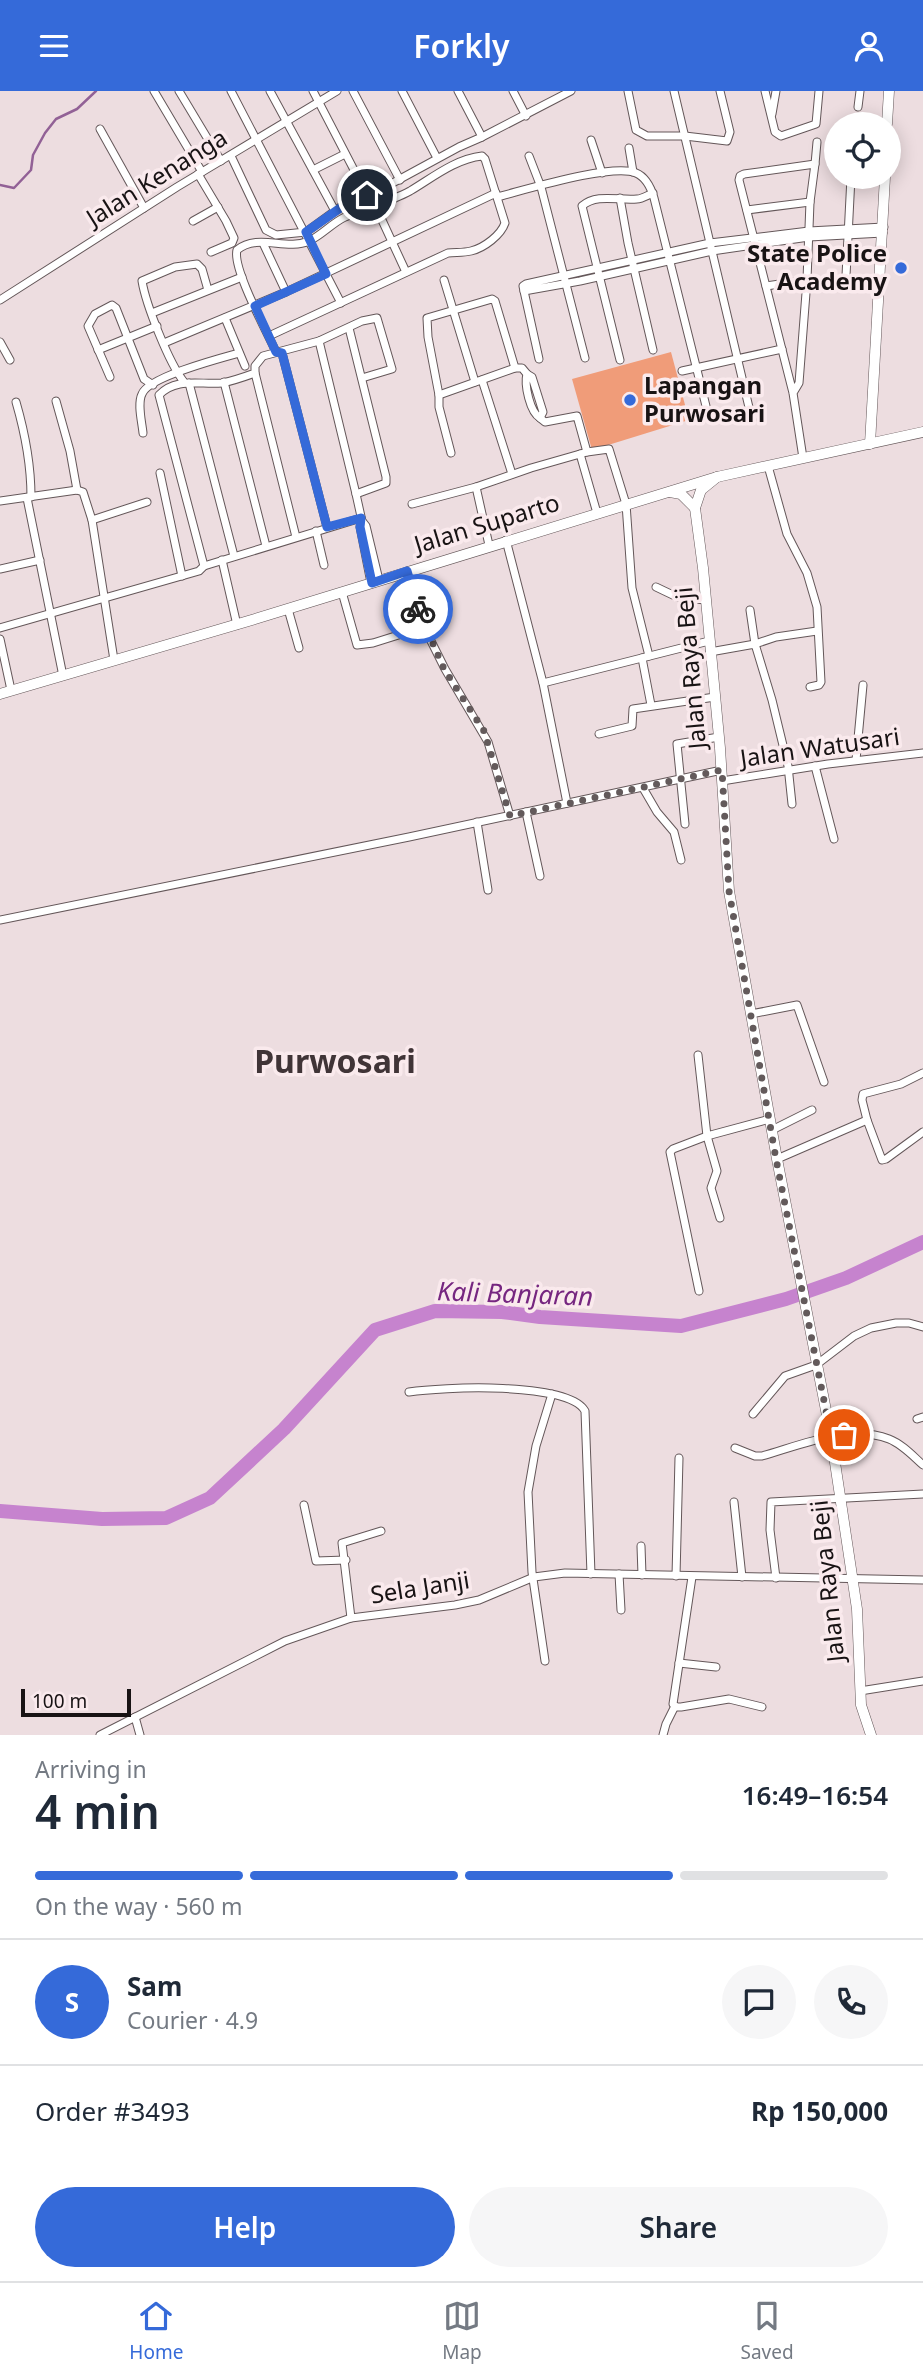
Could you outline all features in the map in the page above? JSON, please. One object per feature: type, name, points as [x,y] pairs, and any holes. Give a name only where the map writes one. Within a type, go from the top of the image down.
[{"type":"street","points":[[154,91],[234,238],[232,243],[211,252]]},
{"type":"street","points":[[179,91],[221,161]]},
{"type":"street","points":[[231,91],[341,303]]},
{"type":"street","points":[[270,91],[335,211]]},
{"type":"street","points":[[313,91],[367,195]]},
{"type":"street","name":"Jalan Kenanga","points":[[0,300],[200,173],[337,91]]},
{"type":"street","points":[[353,91],[400,180]]},
{"type":"street","points":[[402,91],[437,158]]},
{"type":"street","points":[[458,91],[482,137]]},
{"type":"street","points":[[513,91],[526,115]]},
{"type":"street","points":[[231,156],[266,230],[276,235],[306,232],[335,211],[570,91]]},
{"type":"street","points":[[628,91],[636,130],[640,134],[685,135],[727,141],[730,138],[719,91]]},
{"type":"street","points":[[674,91],[752,421]]},
{"type":"street","points":[[765,91],[775,132],[781,136],[814,126],[818,116],[819,91]]},
{"type":"street","points":[[771,116],[776,91]]},
{"type":"street","points":[[858,107],[860,91]]},
{"type":"street","points":[[888,112],[889,91]]},
{"type":"street","points":[[100,129],[144,208]]},
{"type":"street","points":[[591,140],[602,173]]},
{"type":"street","points":[[793,393],[799,383],[810,202],[817,142]]},
{"type":"street","points":[[629,148],[633,172]]},
{"type":"street","points":[[313,170],[345,154]]},
{"type":"street","points":[[269,336],[447,253],[471,251],[495,236],[506,223],[482,156],[443,170],[408,192],[334,223],[310,241],[287,245],[251,242],[237,250],[235,256],[242,277],[269,336],[279,352],[327,527]]},
{"type":"street","points":[[529,156],[541,187],[585,358]]},
{"type":"street","points":[[803,458],[793,393],[739,180],[740,176],[814,164]]},
{"type":"street","points":[[164,343],[255,306],[497,195],[602,173],[633,172],[646,181],[653,193],[708,414]]},
{"type":"street","points":[[846,276],[850,189]]},
{"type":"street","points":[[870,444],[885,189]]},
{"type":"street","points":[[620,360],[582,206],[586,202],[607,198],[638,199],[653,193]]},
{"type":"street","points":[[620,198],[653,350]]},
{"type":"street","points":[[747,210],[810,202]]},
{"type":"street","points":[[375,205],[405,272]]},
{"type":"street","points":[[193,221],[218,207]]},
{"type":"street","points":[[539,359],[524,291],[711,247],[809,234],[883,230]]},
{"type":"street","points":[[263,243],[286,292]]},
{"type":"street","points":[[208,291],[202,269],[197,264],[175,267],[143,280],[142,284],[176,372],[186,382],[234,557]]},
{"type":"street","points":[[152,313],[242,277]]},
{"type":"street","points":[[444,280],[512,474]]},
{"type":"street","points":[[766,286],[807,280]]},
{"type":"street","points":[[451,453],[439,407],[426,320],[429,316],[492,299],[495,301],[515,368]]},
{"type":"street","points":[[110,377],[89,332],[88,323],[95,314],[112,305],[116,308],[144,379],[153,385]]},
{"type":"street","points":[[225,318],[245,366]]},
{"type":"street","points":[[296,537],[255,373],[258,361],[263,356],[319,341],[377,318],[392,369],[362,378]]},
{"type":"street","points":[[98,350],[158,327]]},
{"type":"street","points":[[349,328],[386,477],[386,482],[381,485],[356,494]]},
{"type":"street","points":[[319,341],[356,494],[360,527],[375,581]]},
{"type":"street","points":[[0,342],[10,360]]},
{"type":"street","points":[[682,371],[782,349]]},
{"type":"street","points":[[143,433],[141,394],[176,372],[239,352]]},
{"type":"street","points":[[439,395],[515,368],[522,368],[527,374],[525,381],[534,414],[545,422],[577,416],[597,513]]},
{"type":"street","points":[[204,566],[159,395],[186,382],[224,382],[255,373]]},
{"type":"street","points":[[224,382],[265,546]]},
{"type":"street","points":[[56,401],[78,490]]},
{"type":"street","points":[[16,402],[31,477],[29,498],[63,675]]},
{"type":"street","name":"Jalan Suparto","points":[[0,694],[237,625],[664,492],[717,477],[923,432]]},
{"type":"street","points":[[412,504],[584,453],[608,449],[626,503],[632,588],[646,657],[651,705]]},
{"type":"street","points":[[768,466],[787,534],[812,585],[817,607],[821,682],[810,687]]},
{"type":"street","points":[[160,473],[182,576]]},
{"type":"street","points":[[664,492],[681,494],[695,507],[701,491],[717,477]]},
{"type":"street","points":[[476,487],[489,545]]},
{"type":"street","points":[[0,501],[78,490],[83,492],[92,520],[114,660]]},
{"type":"street","points":[[92,520],[147,502]]},
{"type":"street","name":"Jalan Raya Beji","points":[[695,507],[719,737],[729,891],[776,1159],[831,1436],[858,1621],[862,1710],[871,1735]]},
{"type":"street","points":[[0,628],[199,571],[204,566],[265,546],[361,519]]},
{"type":"street","points":[[316,531],[324,565]]},
{"type":"street","points":[[506,540],[543,683],[567,803]]},
{"type":"street","points":[[0,569],[40,560]]},
{"type":"street","points":[[222,560],[237,625]]},
{"type":"street","points":[[407,571],[424,627],[444,669],[484,731],[510,816]]},
{"type":"street","points":[[656,587],[677,597],[705,600]]},
{"type":"street","points":[[342,592],[357,645],[424,627]]},
{"type":"street","points":[[288,609],[299,648]]},
{"type":"street","points":[[750,610],[755,643],[788,769],[792,804]]},
{"type":"street","points":[[543,683],[646,657],[755,643],[817,631]]},
{"type":"street","points":[[0,639],[12,690]]},
{"type":"street","points":[[856,760],[863,685]]},
{"type":"street","points":[[599,734],[632,726],[633,709],[715,697]]},
{"type":"street","points":[[685,824],[677,744],[719,737]]},
{"type":"street","name":"Jalan Watusari","points":[[0,920],[682,779],[923,753]]},
{"type":"street","points":[[815,766],[834,839]]},
{"type":"street","points":[[643,787],[657,812],[674,832],[681,860]]},
{"type":"street","points":[[526,812],[540,876]]},
{"type":"street","points":[[477,822],[488,890]]},
{"type":"street","points":[[751,1014],[797,1005],[824,1082]]},
{"type":"street","points":[[698,1055],[707,1136],[717,1171],[711,1188],[720,1218]]},
{"type":"street","points":[[923,1073],[901,1084],[863,1094],[862,1100],[881,1160],[887,1159],[923,1132]]},
{"type":"street","points":[[699,1291],[670,1152],[707,1136],[771,1124],[812,1110]]},
{"type":"street","points":[[776,1159],[867,1121]]},
{"type":"street","points":[[753,1414],[785,1376],[816,1365],[845,1341],[872,1328],[902,1323],[923,1327]]},
{"type":"street","points":[[409,1392],[493,1387],[552,1394],[582,1405],[585,1411],[591,1574]]},
{"type":"street","points":[[545,1661],[534,1577],[528,1492],[536,1446],[552,1394]]},
{"type":"street","points":[[735,1448],[762,1456],[831,1436],[875,1435],[898,1443],[923,1465]]},
{"type":"street","points":[[676,1576],[679,1458]]},
{"type":"street","points":[[776,1578],[769,1504],[779,1501],[923,1494]]},
{"type":"street","points":[[734,1502],[743,1577]]},
{"type":"street","points":[[304,1505],[316,1561],[346,1560]]},
{"type":"street","points":[[351,1618],[342,1543],[381,1531]]},
{"type":"street","points":[[641,1546],[642,1575]]},
{"type":"street","name":"Sela Janji","points":[[100,1735],[285,1641],[351,1618],[455,1605],[479,1599],[534,1577],[565,1573],[923,1580]]},
{"type":"street","points":[[619,1574],[621,1610]]},
{"type":"street","points":[[663,1735],[675,1706],[673,1696],[692,1577]]},
{"type":"street","points":[[679,1663],[716,1667]]},
{"type":"street","points":[[860,1691],[923,1681]]},
{"type":"street","points":[[675,1706],[729,1699],[762,1707]]},
{"type":"street","points":[[135,1717],[140,1735]]},
{"type":"shaded area","name":"Lapangan Purwosari","points":[[671,352],[689,420],[592,450],[572,379]]},
{"type":"waterway","points":[[0,185],[14,188],[31,170],[33,155],[56,119],[77,109],[96,91]]},
{"type":"waterway","name":"Kali Banjaran","points":[[0,1511],[102,1519],[166,1518],[210,1498],[284,1429],[375,1330],[435,1311],[502,1312],[681,1326],[786,1299],[846,1278],[923,1242]]},
{"type":"way so far","points":[[418,609],[444,669],[484,731],[510,816],[722,770],[729,891],[776,1159],[831,1436],[844,1435]]},
{"type":"place","name":"State Police Academy","points":[[901,268]]},
{"type":"place","name":"Lapangan Purwosari","points":[[630,400]]},
{"type":"district","name":"Purwosari","points":[[335,1062]]},
{"type":"route","points":[[367,195],[346,204],[306,232],[326,274],[255,306],[276,352],[282,353],[327,527],[361,518],[360,527],[372,583],[407,571],[418,609]]}]
